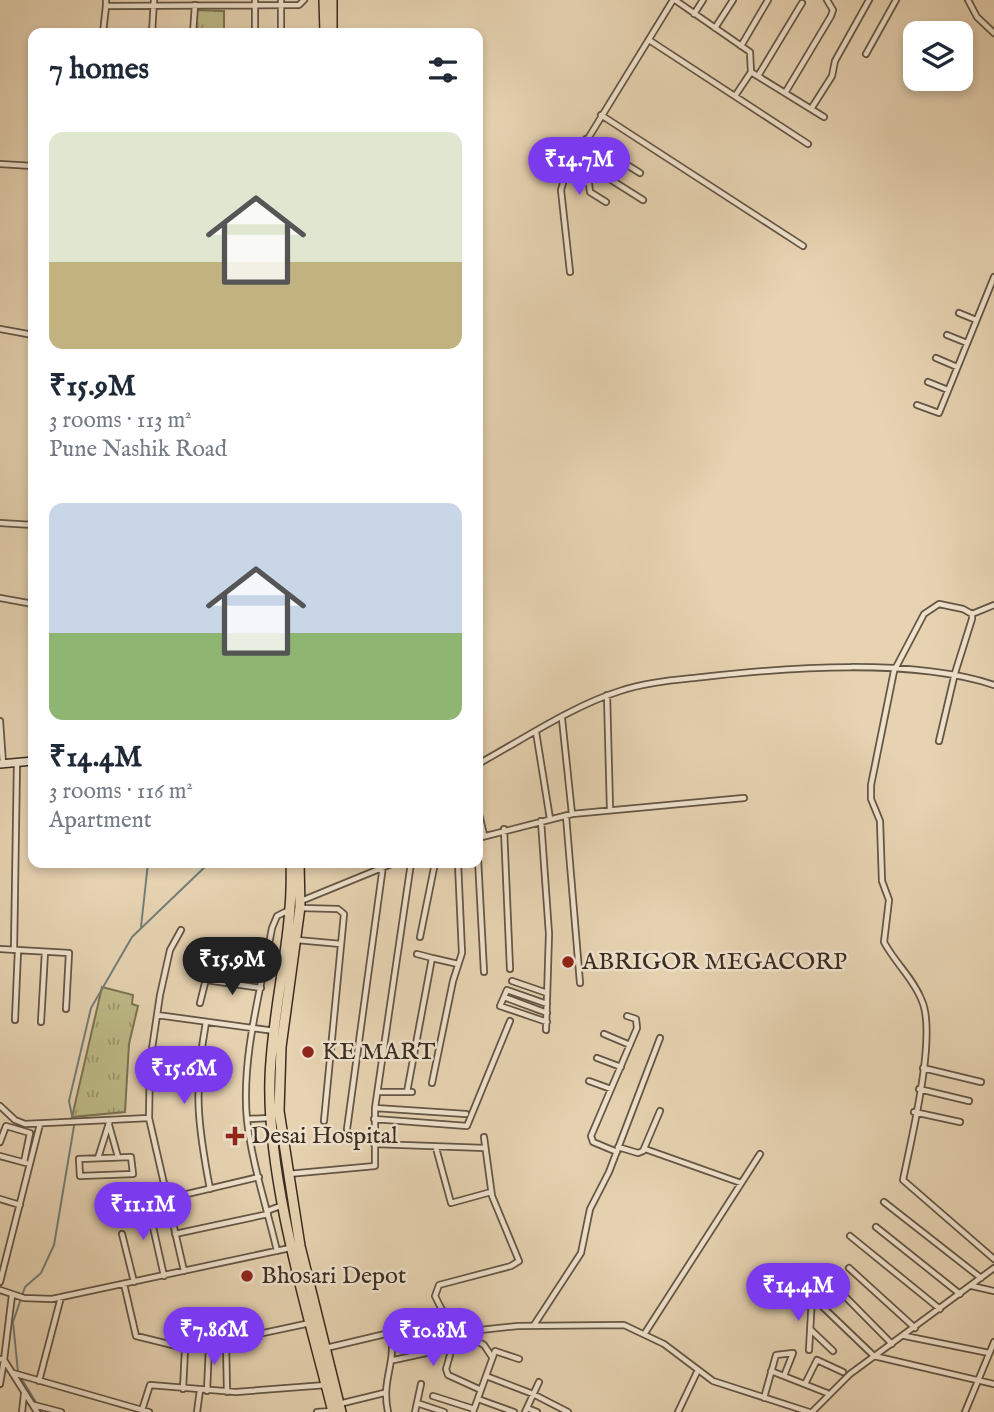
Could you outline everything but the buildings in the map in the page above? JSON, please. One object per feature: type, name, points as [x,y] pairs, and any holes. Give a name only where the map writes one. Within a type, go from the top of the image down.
[{"type":"highway","points":[[324,0],[325,28]]},
{"type":"highway","points":[[332,0],[332,28]]},
{"type":"highway","points":[[292,868],[298,906],[279,1031],[278,1094],[297,1247],[326,1385],[336,1410]]},
{"type":"highway","points":[[299,868],[297,940],[270,1080],[272,1118],[285,1204],[325,1348],[336,1410]]},
{"type":"main road","points":[[1,764],[28,761]]},
{"type":"street","points":[[104,28],[106,3],[299,5],[304,0]]},
{"type":"street","points":[[570,272],[561,190],[567,170],[674,0],[752,55],[751,72],[735,96]]},
{"type":"street","points":[[694,14],[703,0]]},
{"type":"street","points":[[715,28],[733,0]]},
{"type":"street","points":[[741,46],[768,0]]},
{"type":"street","points":[[785,93],[831,16],[833,10],[827,0]]},
{"type":"street","points":[[811,109],[832,76],[835,61],[869,0]]},
{"type":"street","points":[[866,54],[896,0]]},
{"type":"street","points":[[968,0],[994,33]]},
{"type":"street","points":[[152,28],[154,3]]},
{"type":"street","points":[[254,28],[255,3]]},
{"type":"street","points":[[281,3],[281,28]]},
{"type":"street","points":[[758,76],[802,3]]},
{"type":"street","points":[[193,28],[195,5]]},
{"type":"street","points":[[649,40],[808,144]]},
{"type":"street","points":[[751,72],[824,117]]},
{"type":"street","points":[[601,116],[803,246]]},
{"type":"street","points":[[586,139],[640,173]]},
{"type":"street","points":[[575,157],[643,200]]},
{"type":"street","points":[[0,164],[28,166]]},
{"type":"street","points":[[567,170],[589,184],[590,192],[606,202]]},
{"type":"street","points":[[917,405],[939,413],[994,277]]},
{"type":"street","points":[[959,313],[976,320]]},
{"type":"street","points":[[0,329],[28,334]]},
{"type":"street","points":[[947,335],[967,344]]},
{"type":"street","points":[[936,358],[957,367]]},
{"type":"street","points":[[928,382],[948,390]]},
{"type":"street","points":[[0,523],[28,525]]},
{"type":"street","points":[[0,598],[28,603]]},
{"type":"street","points":[[972,614],[955,606],[939,604],[929,608],[894,671],[870,793],[880,821],[882,881],[890,900],[884,942],[917,990],[926,1013],[928,1037],[904,1183],[994,1259]]},
{"type":"street","points":[[939,741],[972,614],[994,604]]},
{"type":"street","points":[[483,761],[607,695],[661,682],[775,669],[955,673],[994,685]]},
{"type":"street","points":[[607,695],[610,809]]},
{"type":"street","points":[[562,719],[580,984]]},
{"type":"street","points":[[0,721],[1,764]]},
{"type":"street","points":[[536,732],[550,820]]},
{"type":"street","points":[[15,1020],[18,762]]},
{"type":"street","points":[[483,831],[484,835],[569,815],[610,809],[744,797]]},
{"type":"street","points":[[541,821],[549,934],[546,1030]]},
{"type":"street","points":[[505,829],[510,969]]},
{"type":"street","points":[[277,1251],[247,1119],[247,1075],[274,920],[283,912],[379,868]]},
{"type":"street","points":[[347,1129],[383,868]]},
{"type":"street","points":[[287,1174],[372,1167],[376,1164],[375,1108],[410,868]]},
{"type":"street","points":[[419,937],[434,868]]},
{"type":"street","points":[[432,1083],[463,946],[458,868]]},
{"type":"street","points":[[478,868],[484,972]]},
{"type":"street","points":[[298,906],[343,911],[324,1121]]},
{"type":"street","points":[[181,930],[164,971],[150,1062],[149,1118],[184,1271]]},
{"type":"street","points":[[297,940],[341,944]]},
{"type":"street","points":[[200,1003],[215,943]]},
{"type":"street","points":[[0,949],[69,953],[66,1009]]},
{"type":"street","points":[[41,1022],[45,952]]},
{"type":"street","points":[[226,954],[266,960]]},
{"type":"street","points":[[417,954],[458,964]]},
{"type":"street","points":[[378,1092],[409,1092],[432,958]]},
{"type":"street","points":[[206,980],[261,988]]},
{"type":"street","points":[[512,981],[547,993]]},
{"type":"street","points":[[547,1004],[507,990],[500,1006],[547,1022]]},
{"type":"street","points":[[504,997],[547,1013]]},
{"type":"street","points":[[157,1015],[279,1031]]},
{"type":"street","points":[[627,1016],[638,1023],[591,1139],[617,1149],[638,1153],[645,1149],[660,1111]]},
{"type":"street","points":[[374,1119],[467,1126],[510,1021]]},
{"type":"street","points":[[206,1022],[197,1070],[197,1111],[210,1189]]},
{"type":"street","points":[[604,1034],[630,1045]]},
{"type":"street","points":[[534,1325],[581,1254],[590,1209],[617,1149],[660,1038]]},
{"type":"street","points":[[597,1058],[621,1067]]},
{"type":"street","points":[[150,1062],[197,1070]]},
{"type":"street","points":[[923,1068],[981,1082]]},
{"type":"street","points":[[589,1081],[611,1090]]},
{"type":"street","points":[[919,1090],[969,1101]]},
{"type":"street","points":[[0,1106],[20,1123],[109,1122],[149,1118]]},
{"type":"street","points":[[375,1108],[466,1114]]},
{"type":"street","points":[[914,1112],[960,1122]]},
{"type":"street","points":[[247,1119],[272,1118]]},
{"type":"street","points":[[109,1122],[118,1157]]},
{"type":"street","points":[[98,1158],[109,1122]]},
{"type":"street","points":[[27,1163],[40,1124]]},
{"type":"street","points":[[0,1142],[6,1126],[30,1133],[20,1205],[2,1265],[0,1282]]},
{"type":"street","points":[[484,1137],[491,1192],[519,1261],[511,1266],[439,1284],[435,1292],[442,1310],[473,1329],[486,1331],[534,1325],[618,1324],[645,1333],[664,1344],[697,1372],[713,1381],[811,1412],[827,1393],[874,1356],[994,1268]]},
{"type":"street","points":[[374,1144],[485,1148]]},
{"type":"street","points":[[436,1148],[451,1203],[491,1192]]},
{"type":"street","points":[[645,1149],[741,1184]]},
{"type":"street","points":[[645,1333],[761,1154]]},
{"type":"street","points":[[0,1156],[27,1163]]},
{"type":"street","points":[[131,1157],[133,1174],[80,1177],[79,1159],[98,1158],[131,1157]]},
{"type":"street","points":[[166,1199],[259,1177]]},
{"type":"street","points":[[0,1199],[20,1205]]},
{"type":"street","points":[[884,1202],[981,1278]]},
{"type":"street","points":[[175,1234],[267,1212],[285,1204]]},
{"type":"street","points":[[149,1209],[164,1276]]},
{"type":"street","points":[[876,1227],[960,1294]]},
{"type":"street","points":[[122,1234],[134,1282]]},
{"type":"street","points":[[850,1236],[940,1309]]},
{"type":"street","points":[[0,1290],[24,1298],[61,1297],[297,1247]]},
{"type":"street","points":[[849,1268],[915,1328]]},
{"type":"street","points":[[819,1270],[892,1344]]},
{"type":"street","points":[[124,1284],[136,1336],[185,1349],[311,1322]]},
{"type":"street","points":[[972,1286],[994,1291]]},
{"type":"street","points":[[802,1287],[874,1356],[994,1384]]},
{"type":"street","points":[[0,1384],[2,1359],[15,1296]]},
{"type":"street","points":[[809,1350],[812,1296]]},
{"type":"street","points":[[39,1381],[61,1297]]},
{"type":"street","points":[[325,1348],[432,1323],[442,1310]]},
{"type":"street","points":[[473,1329],[453,1347],[446,1368],[448,1375],[481,1390]]},
{"type":"street","points":[[811,1330],[833,1352]]},
{"type":"street","points":[[388,1412],[384,1393],[394,1360],[391,1332]]},
{"type":"street","points":[[466,1335],[484,1345],[492,1357]]},
{"type":"street","points":[[904,1336],[989,1353]]},
{"type":"street","points":[[226,1342],[227,1392]]},
{"type":"street","points":[[965,1412],[994,1342]]},
{"type":"street","points":[[197,1412],[203,1391],[209,1346]]},
{"type":"street","points":[[394,1360],[453,1347]]},
{"type":"street","points":[[183,1389],[185,1349]]},
{"type":"street","points":[[433,1396],[473,1410],[495,1350],[519,1359]]},
{"type":"street","points":[[764,1398],[777,1353],[793,1353],[783,1376]]},
{"type":"street","points":[[2,1359],[37,1412]]},
{"type":"street","points":[[805,1384],[817,1360],[843,1372]]},
{"type":"street","points":[[771,1371],[827,1393]]},
{"type":"street","points":[[678,1412],[697,1372]]},
{"type":"street","points":[[13,1373],[149,1412]]},
{"type":"street","points":[[486,1376],[533,1394],[568,1412]]},
{"type":"street","points":[[537,1412],[526,1410],[539,1382]]},
{"type":"street","points":[[415,1412],[421,1384]]},
{"type":"street","points":[[142,1410],[148,1386],[227,1392],[326,1385]]},
{"type":"street","points":[[22,1412],[24,1393]]},
{"type":"street","points":[[317,1412],[336,1410],[384,1393]]},
{"type":"street","points":[[478,1399],[514,1412]]},
{"type":"street","points":[[417,1403],[444,1412]]},
{"type":"street","points":[[33,1405],[61,1412]]},
{"type":"green space","points":[[197,10],[224,11],[224,28],[195,28]]},
{"type":"green space","points":[[102,987],[133,995],[132,1004],[138,1006],[129,1044],[125,1112],[72,1117]]},
{"type":"waterway","points":[[141,927],[147,868]]},
{"type":"waterway","points":[[18,1372],[13,1322],[25,1287],[41,1273],[54,1245],[74,1126],[69,1101],[91,1008],[132,937],[204,868]]},
{"type":"waterway","points":[[21,1378],[42,1412]]},
{"type":"place","name":"ABRIGOR MEGACORP","points":[[568,962]]},
{"type":"place","name":"KE MART","points":[[308,1052]]},
{"type":"place","name":"Desai Hospital","points":[[235,1136]]},
{"type":"place","name":"Bhosari Depot","points":[[247,1276]]}]
